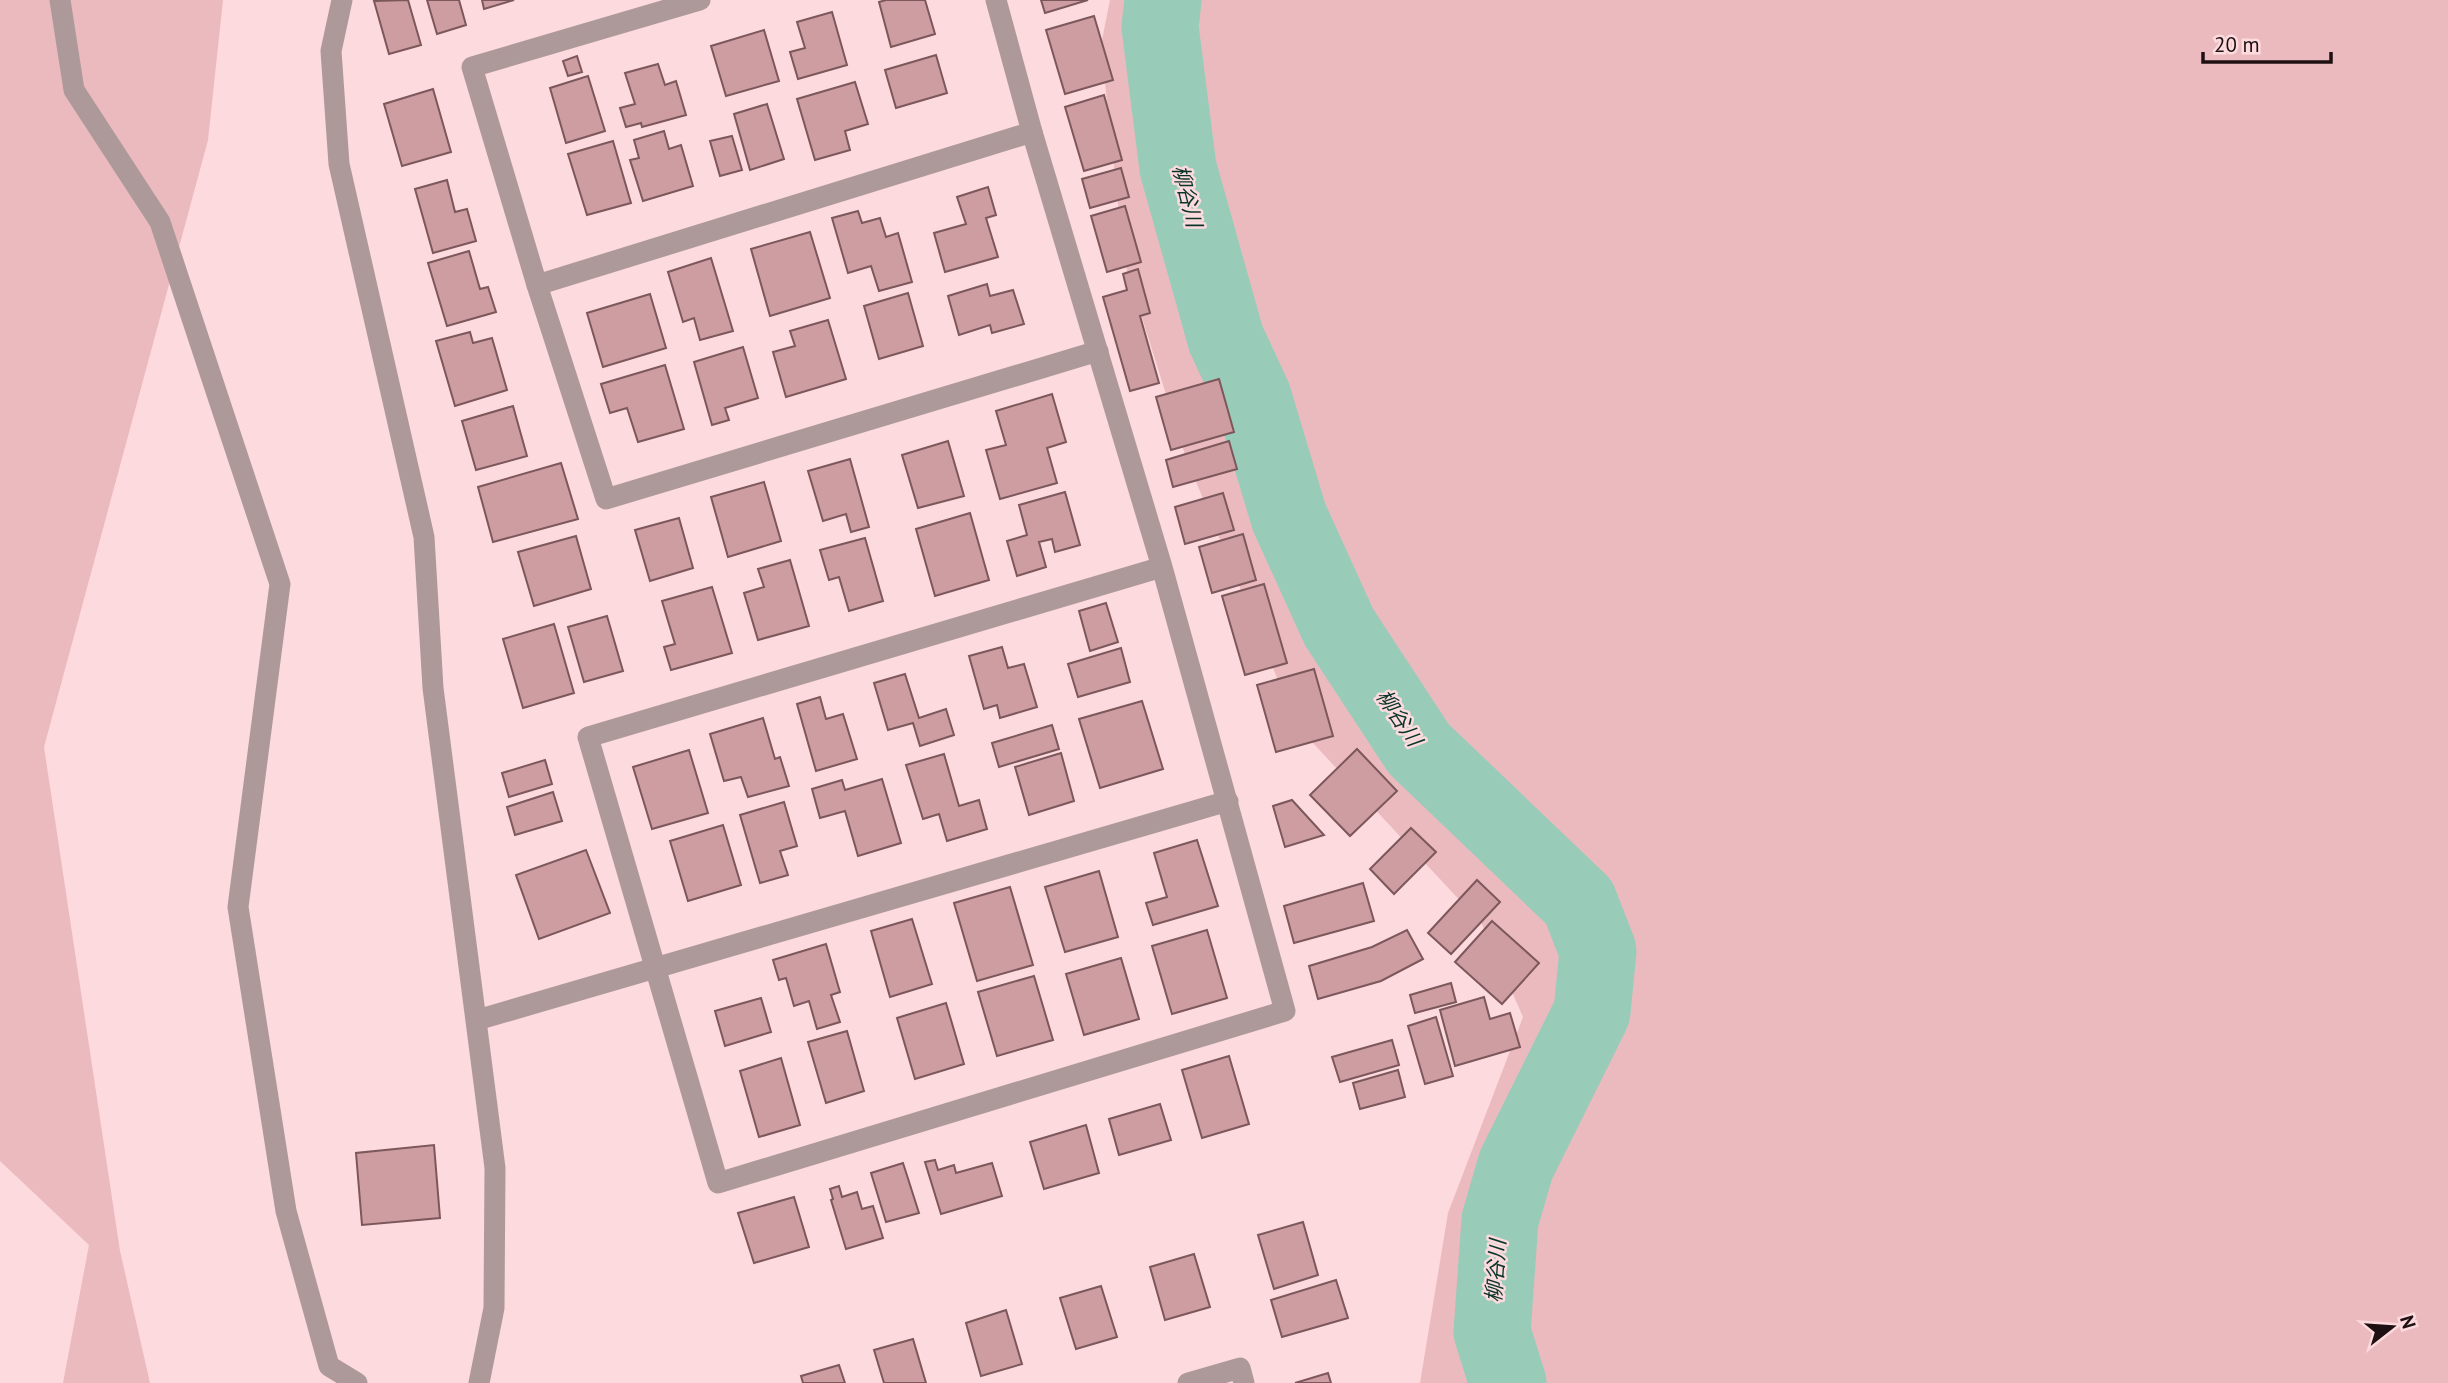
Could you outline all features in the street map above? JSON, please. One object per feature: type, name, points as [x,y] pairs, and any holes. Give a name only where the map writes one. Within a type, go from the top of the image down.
[{"type":"street","points":[[60,0],[74,90],[160,222],[280,584],[238,907],[286,1211],[329,1366],[357,1383]]},
{"type":"street","points":[[342,0],[331,51],[340,164],[424,537],[433,688],[495,1168],[494,1308],[479,1383]]},
{"type":"street","points":[[700,0],[472,67],[537,285],[606,499],[1098,351]]},
{"type":"street","points":[[996,0],[1032,132],[1162,567],[1284,1011],[718,1183],[588,737],[1162,567]]},
{"type":"street","points":[[537,285],[1032,132]]},
{"type":"street","points":[[477,1020],[1228,801]]},
{"type":"street","points":[[1188,1383],[1240,1368],[1244,1383]]},
{"type":"shaded area","points":[[0,0],[223,0],[208,140],[44,747],[120,1251],[150,1383],[63,1383],[89,1245],[0,1161]]},
{"type":"shaded area","points":[[1110,0],[2448,0],[2448,1383],[1420,1383],[1448,1213],[1523,1017],[1482,924],[1297,726],[1185,455],[1124,260],[1101,45]]},
{"type":"building","points":[[408,0],[421,45],[389,54],[374,1]]},
{"type":"building","points":[[427,0],[459,0],[466,25],[437,34]]},
{"type":"building","points":[[482,0],[514,0],[484,9]]},
{"type":"building","points":[[925,0],[935,34],[891,47],[879,2]]},
{"type":"building","points":[[1041,0],[1088,0],[1045,13]]},
{"type":"building","points":[[832,12],[847,65],[798,79],[790,52],[805,48],[797,22]]},
{"type":"building","points":[[1094,16],[1113,80],[1065,94],[1046,30]]},
{"type":"building","points":[[764,30],[779,81],[726,96],[711,46]]},
{"type":"building","points":[[936,55],[947,93],[896,108],[885,70]]},
{"type":"building","points":[[577,56],[582,72],[568,76],[563,61]]},
{"type":"building","points":[[658,64],[665,85],[676,81],[686,115],[642,127],[641,123],[626,127],[620,108],[635,104],[625,73]]},
{"type":"building","points":[[588,76],[605,131],[566,143],[550,88]]},
{"type":"building","points":[[855,82],[868,124],[845,131],[850,150],[815,160],[797,99]]},
{"type":"building","points":[[433,89],[451,152],[402,166],[384,104]]},
{"type":"building","points":[[1104,95],[1122,160],[1084,171],[1065,107]]},
{"type":"building","points":[[767,104],[784,159],[750,170],[734,114]]},
{"type":"building","points":[[664,131],[669,149],[681,145],[693,186],[643,201],[630,160],[639,158],[634,140]]},
{"type":"building","points":[[732,136],[742,170],[720,176],[710,141]]},
{"type":"building","points":[[613,141],[631,203],[587,215],[568,154]]},
{"type":"building","points":[[1121,168],[1129,197],[1090,208],[1082,179]]},
{"type":"building","points":[[447,180],[455,212],[467,209],[476,241],[433,253],[415,189]]},
{"type":"building","points":[[988,187],[996,215],[986,218],[998,257],[945,272],[934,233],[966,224],[957,197]]},
{"type":"building","points":[[1125,206],[1141,262],[1107,272],[1091,216]]},
{"type":"building","points":[[858,211],[862,223],[880,218],[886,237],[898,233],[912,282],[879,291],[871,266],[848,273],[832,218]]},
{"type":"building","points":[[810,232],[830,298],[770,316],[751,249]]},
{"type":"building","points":[[469,251],[480,289],[488,287],[496,312],[447,326],[428,263]]},
{"type":"building","points":[[711,258],[733,331],[700,340],[694,318],[683,322],[668,272]]},
{"type":"building","points":[[1138,269],[1150,313],[1140,316],[1159,383],[1130,391],[1103,297],[1127,290],[1123,274]]},
{"type":"building","points":[[987,284],[990,296],[1013,290],[1024,324],[992,333],[990,325],[959,335],[948,296]]},
{"type":"building","points":[[908,293],[923,346],[879,359],[864,306]]},
{"type":"building","points":[[650,294],[666,348],[603,367],[587,313]]},
{"type":"building","points":[[828,320],[846,379],[786,397],[773,352],[795,346],[790,331]]},
{"type":"building","points":[[470,332],[473,343],[492,338],[507,390],[455,406],[436,341]]},
{"type":"building","points":[[743,347],[758,398],[725,408],[729,420],[712,425],[694,362]]},
{"type":"building","points":[[665,365],[684,429],[638,442],[627,408],[610,413],[601,384]]},
{"type":"building","points":[[1219,379],[1234,432],[1171,450],[1156,397]]},
{"type":"building","points":[[1052,394],[1066,442],[1047,448],[1057,483],[1000,499],[986,450],[1006,445],[996,411]]},
{"type":"building","points":[[513,406],[527,456],[476,470],[462,421]]},
{"type":"building","points":[[948,441],[964,496],[918,508],[902,455]]},
{"type":"building","points":[[1229,441],[1237,469],[1173,487],[1166,460]]},
{"type":"building","points":[[850,459],[869,527],[851,532],[846,514],[823,521],[808,471]]},
{"type":"building","points":[[561,463],[578,519],[493,542],[478,487]]},
{"type":"building","points":[[764,482],[781,541],[728,557],[711,497]]},
{"type":"building","points":[[1065,492],[1080,545],[1055,552],[1052,539],[1039,542],[1046,567],[1017,576],[1007,541],[1027,535],[1019,505]]},
{"type":"building","points":[[1223,493],[1234,530],[1185,544],[1175,507]]},
{"type":"building","points":[[970,513],[989,580],[935,596],[916,529]]},
{"type":"building","points":[[679,518],[693,568],[650,581],[635,530]]},
{"type":"building","points":[[1243,534],[1256,580],[1212,593],[1199,547]]},
{"type":"building","points":[[576,536],[591,589],[534,606],[518,552]]},
{"type":"building","points":[[865,538],[883,601],[849,611],[839,577],[829,580],[820,550]]},
{"type":"building","points":[[790,560],[809,626],[758,640],[744,593],[764,587],[758,569]]},
{"type":"building","points":[[1264,584],[1287,663],[1245,675],[1222,596]]},
{"type":"building","points":[[712,587],[732,653],[671,670],[664,647],[675,644],[662,601]]},
{"type":"building","points":[[1106,603],[1118,642],[1090,651],[1079,611]]},
{"type":"building","points":[[607,616],[623,671],[584,682],[568,627]]},
{"type":"building","points":[[554,624],[574,693],[523,708],[503,639]]},
{"type":"building","points":[[1002,647],[1008,668],[1024,664],[1037,707],[1000,718],[997,705],[984,709],[969,656]]},
{"type":"building","points":[[1121,648],[1130,682],[1078,697],[1068,664]]},
{"type":"building","points":[[1314,669],[1333,736],[1276,752],[1257,685]]},
{"type":"building","points":[[905,674],[919,718],[946,709],[954,735],[920,746],[913,723],[888,730],[874,683]]},
{"type":"building","points":[[820,697],[826,719],[843,714],[857,759],[816,771],[797,704]]},
{"type":"building","points":[[1142,701],[1163,769],[1100,788],[1079,719]]},
{"type":"building","points":[[763,718],[775,759],[780,757],[789,786],[748,797],[741,777],[724,781],[710,734]]},
{"type":"building","points":[[1052,725],[1059,749],[999,767],[992,743]]},
{"type":"building","points":[[1357,749],[1397,791],[1350,836],[1310,795]]},
{"type":"building","points":[[689,750],[708,813],[652,829],[633,767]]},
{"type":"building","points":[[1061,753],[1074,801],[1029,815],[1015,767]]},
{"type":"building","points":[[944,754],[959,806],[979,800],[987,829],[947,841],[939,814],[923,819],[906,765]]},
{"type":"building","points":[[545,760],[552,784],[509,797],[502,773]]},
{"type":"building","points":[[882,779],[901,843],[858,856],[845,811],[820,818],[812,789],[842,780],[845,790]]},
{"type":"building","points":[[553,792],[562,821],[515,835],[507,807]]},
{"type":"building","points":[[1292,800],[1324,835],[1285,847],[1273,806]]},
{"type":"building","points":[[784,802],[797,846],[780,851],[788,875],[760,883],[740,815]]},
{"type":"building","points":[[723,825],[741,885],[688,901],[670,841]]},
{"type":"building","points":[[1411,828],[1436,852],[1394,894],[1370,869]]},
{"type":"building","points":[[1197,840],[1218,906],[1153,925],[1146,903],[1167,897],[1154,853]]},
{"type":"building","points":[[586,850],[610,913],[539,939],[516,875]]},
{"type":"building","points":[[1099,871],[1118,937],[1065,952],[1045,887]]},
{"type":"building","points":[[1477,880],[1500,902],[1451,954],[1428,933]]},
{"type":"building","points":[[1363,883],[1374,921],[1294,943],[1284,906]]},
{"type":"building","points":[[1010,887],[1033,965],[977,981],[954,903]]},
{"type":"building","points":[[912,919],[932,984],[890,997],[871,931]]},
{"type":"building","points":[[1492,921],[1539,963],[1502,1004],[1455,962]]},
{"type":"building","points":[[1207,930],[1227,998],[1172,1014],[1152,946]]},
{"type":"building","points":[[1407,930],[1423,959],[1381,981],[1318,999],[1309,966],[1372,947]]},
{"type":"building","points":[[826,944],[840,992],[831,995],[840,1022],[817,1029],[809,1001],[794,1006],[786,978],[779,980],[773,960]]},
{"type":"building","points":[[1121,958],[1139,1019],[1084,1035],[1066,974]]},
{"type":"building","points":[[1034,976],[1053,1040],[997,1056],[978,992]]},
{"type":"building","points":[[1451,983],[1456,1002],[1415,1013],[1410,995]]},
{"type":"building","points":[[1484,997],[1490,1019],[1510,1013],[1520,1047],[1455,1066],[1440,1010]]},
{"type":"building","points":[[761,998],[771,1032],[725,1046],[715,1011]]},
{"type":"building","points":[[946,1003],[964,1064],[915,1079],[897,1018]]},
{"type":"building","points":[[1436,1017],[1453,1076],[1425,1084],[1408,1026]]},
{"type":"building","points":[[847,1031],[864,1091],[826,1103],[808,1042]]},
{"type":"building","points":[[1392,1040],[1399,1065],[1340,1082],[1332,1057]]},
{"type":"building","points":[[1229,1056],[1249,1124],[1202,1138],[1182,1070]]},
{"type":"building","points":[[781,1058],[800,1125],[759,1137],[740,1071]]},
{"type":"building","points":[[1398,1070],[1405,1097],[1360,1109],[1353,1083]]},
{"type":"building","points":[[1160,1104],[1171,1140],[1119,1155],[1109,1119]]},
{"type":"building","points":[[1086,1125],[1099,1173],[1044,1189],[1030,1142]]},
{"type":"building","points":[[434,1145],[440,1218],[362,1225],[356,1153]]},
{"type":"building","points":[[935,1160],[938,1170],[954,1165],[956,1173],[992,1163],[1002,1196],[941,1214],[925,1162]]},
{"type":"building","points":[[903,1163],[919,1213],[886,1222],[871,1173]]},
{"type":"building","points":[[839,1186],[842,1197],[857,1192],[862,1209],[873,1206],[883,1238],[846,1249],[831,1200],[830,1189]]},
{"type":"building","points":[[794,1197],[809,1247],[754,1263],[738,1213]]},
{"type":"building","points":[[1303,1222],[1318,1275],[1274,1289],[1258,1235]]},
{"type":"building","points":[[1194,1254],[1210,1307],[1165,1320],[1150,1267]]},
{"type":"building","points":[[1336,1280],[1348,1318],[1282,1337],[1271,1300]]},
{"type":"building","points":[[1101,1286],[1117,1337],[1076,1349],[1060,1298]]},
{"type":"building","points":[[1006,1310],[1022,1364],[981,1376],[966,1323]]},
{"type":"building","points":[[913,1339],[926,1383],[884,1383],[874,1350]]},
{"type":"building","points":[[839,1365],[845,1383],[803,1383],[801,1376]]},
{"type":"building","points":[[1328,1373],[1331,1383],[1295,1383]]},
{"type":"waterway","name":"柳谷川","points":[[1163,0],[1160,27],[1178,168],[1226,339],[1253,397],[1289,517],[1339,627],[1419,749],[1579,902],[1598,951],[1592,1012],[1516,1165],[1500,1220],[1492,1332],[1508,1383]]}]
